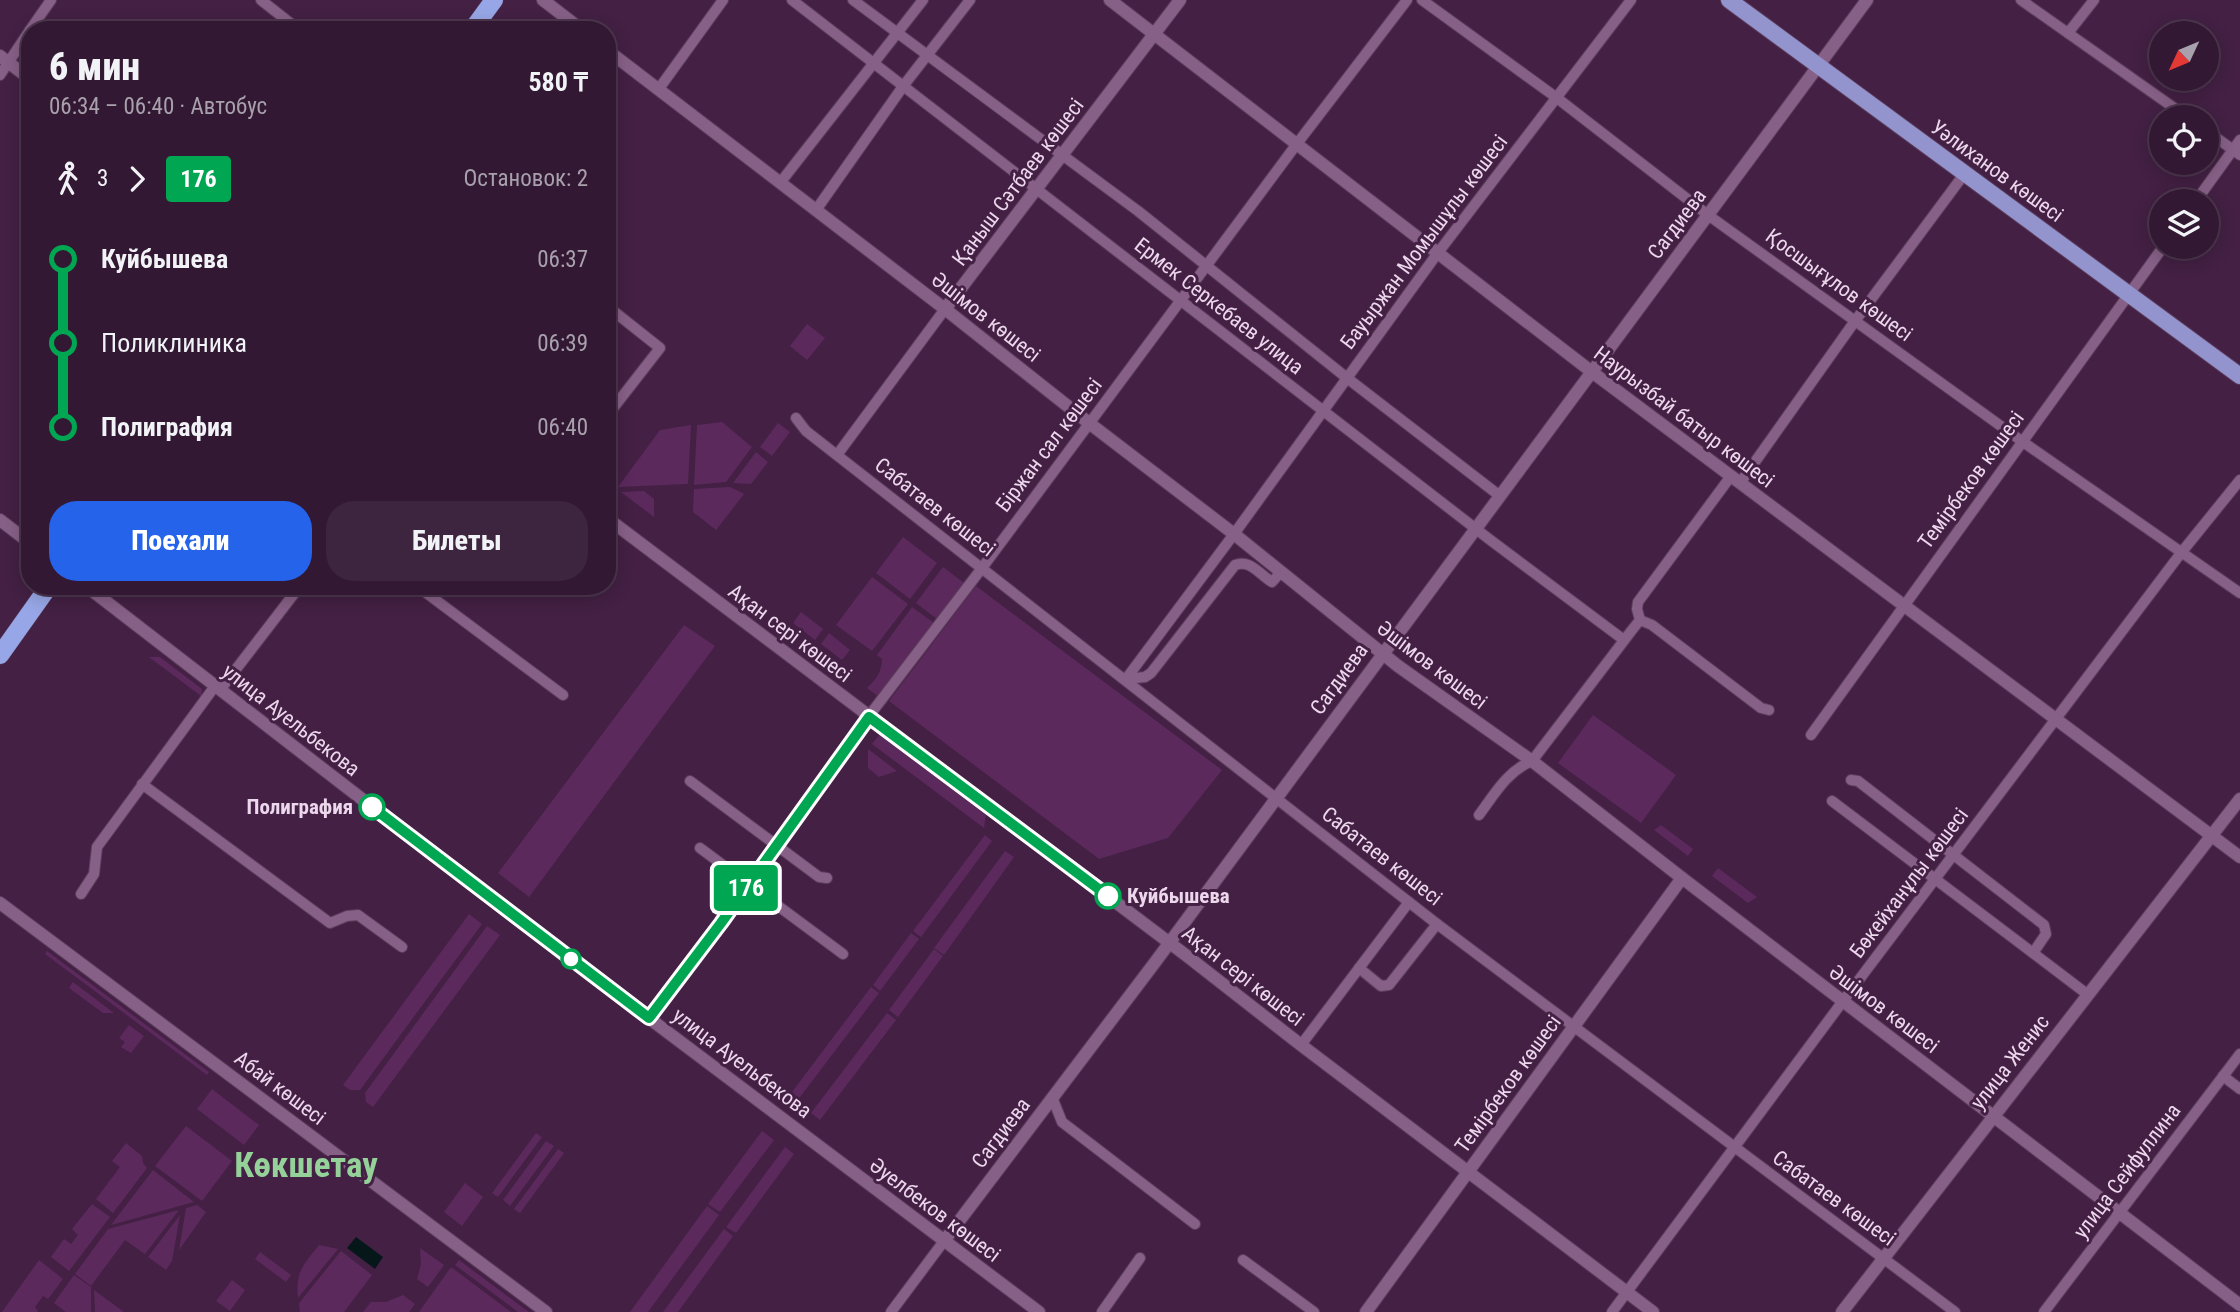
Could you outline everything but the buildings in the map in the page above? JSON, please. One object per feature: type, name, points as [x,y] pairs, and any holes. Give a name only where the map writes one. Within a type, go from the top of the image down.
[{"type":"highway","points":[[479,21],[494,0]]},
{"type":"highway","points":[[0,654],[43,595]]},
{"type":"main road","name":"Уәлиханов көшесі","points":[[1729,0],[2240,376]]},
{"type":"street","points":[[36,21],[51,0]]},
{"type":"street","points":[[261,0],[288,21]]},
{"type":"street","points":[[543,0],[570,21]]},
{"type":"street","points":[[659,90],[723,0]]},
{"type":"street","name":"Ермек Серкебаев улица","points":[[792,0],[1625,640]]},
{"type":"street","name":"Ермек Серкебаев улица","points":[[853,0],[1138,211],[1347,379],[1500,496]]},
{"type":"street","points":[[780,183],[923,0]]},
{"type":"street","points":[[816,210],[904,85],[970,0]]},
{"type":"street","name":"Наурызбай батыр көшесі","points":[[1110,0],[1592,372],[2240,857]]},
{"type":"street","name":"Қаныш Сәтбаев көшесі","points":[[837,454],[1180,0]]},
{"type":"street","name":"Біржан сал көшесі","points":[[649,1018],[869,717],[1296,145],[1408,0]]},
{"type":"street","name":"Қосшығұлов көшесі","points":[[1422,0],[1557,98],[1708,215],[2023,442],[2240,593]]},
{"type":"street","name":"Бауыржан Момышұлы көшесі","points":[[1126,679],[1437,254],[1631,0]]},
{"type":"street","name":"Сагдиева","points":[[891,1312],[1277,797],[1867,0]]},
{"type":"street","points":[[2021,0],[2170,105]]},
{"type":"street","points":[[2068,33],[2094,0]]},
{"type":"street","points":[[0,75],[4,60],[21,40]]},
{"type":"street","name":"Әшімов көшесі","points":[[616,57],[945,309],[1382,653],[1532,761],[2240,1304]]},
{"type":"street","points":[[4,60],[21,72]]},
{"type":"street","points":[[2219,140],[2236,153]]},
{"type":"street","points":[[2206,189],[2236,153],[2240,140]]},
{"type":"street","points":[[1640,620],[1638,602],[1735,480],[1965,173]]},
{"type":"street","name":"Темірбеков көшесі","points":[[1811,735],[2155,259]]},
{"type":"street","points":[[616,313],[660,348],[616,404]]},
{"type":"street","name":"Сабатаев көшесі","points":[[796,418],[806,431],[1437,924],[1955,1312]]},
{"type":"street","name":"Бөкейханұлы көшесі","points":[[1612,1312],[2181,553],[2240,480]]},
{"type":"street","points":[[0,520],[21,535]]},
{"type":"street","name":"Ақан сері көшесі","points":[[616,525],[1653,1312]]},
{"type":"street","points":[[1126,679],[1145,677],[1151,673],[1234,565],[1242,562],[1248,564],[1272,582],[1281,572]]},
{"type":"street","name":"улица Ауельбекова","points":[[98,595],[508,912],[809,1137]]},
{"type":"street","points":[[81,894],[94,874],[97,847],[142,784],[293,595]]},
{"type":"street","points":[[429,595],[563,695]]},
{"type":"street","points":[[1479,815],[1510,775],[1520,766],[1532,761],[1640,620]]},
{"type":"street","points":[[1640,620],[1652,625],[1761,708],[1769,710]]},
{"type":"street","points":[[1851,780],[1858,781],[2044,925],[2046,934],[2033,953]]},
{"type":"street","points":[[690,781],[819,877],[827,878]]},
{"type":"street","points":[[142,784],[330,923],[358,915],[402,947]]},
{"type":"street","name":"улица Женис","points":[[1842,1312],[2240,799]]},
{"type":"street","points":[[1832,802],[2087,994]]},
{"type":"street","points":[[700,848],[843,954]]},
{"type":"street","name":"Темірбеков көшесі","points":[[1366,1312],[1682,878]]},
{"type":"street","points":[[1301,1045],[1409,902]]},
{"type":"street","name":"Абай көшесі","points":[[0,903],[546,1312]]},
{"type":"street","points":[[1359,968],[1381,986],[1390,985],[1437,924]]},
{"type":"street","name":"улица Сейфуллина","points":[[2044,1312],[2240,1054]]},
{"type":"street","points":[[2223,1076],[2240,1090]]},
{"type":"street","points":[[1052,1097],[1062,1122],[1195,1224]]},
{"type":"street","name":"Әуелбеков көшесі","points":[[809,1137],[1039,1312]]},
{"type":"street","points":[[1102,1312],[1140,1258]]},
{"type":"street","points":[[1243,1260],[1314,1312]]},
{"type":"shaded area","points":[[807,324],[825,338],[807,360],[790,346]]},
{"type":"shaded area","points":[[722,422],[752,447],[726,482],[694,485],[697,425]]},
{"type":"shaded area","points":[[778,423],[790,432],[772,456],[760,447]]},
{"type":"shaded area","points":[[691,425],[688,484],[618,487],[660,430]]},
{"type":"shaded area","points":[[756,452],[768,462],[751,484],[733,483]]},
{"type":"shaded area","points":[[730,487],[744,494],[716,530],[693,512],[694,489]]},
{"type":"shaded area","points":[[644,491],[654,499],[654,517],[621,492]]},
{"type":"shaded area","points":[[903,537],[937,563],[910,599],[876,573]]},
{"type":"shaded area","points":[[943,567],[964,583],[937,619],[916,603]]},
{"type":"shaded area","points":[[872,577],[908,604],[872,651],[836,625]]},
{"type":"shaded area","points":[[976,586],[1222,770],[1168,838],[1099,859],[889,701]]},
{"type":"shaded area","points":[[912,607],[934,623],[879,697],[867,688],[880,669],[882,659],[877,655]]},
{"type":"shaded area","points":[[801,612],[823,629],[815,640],[793,623]]},
{"type":"shaded area","points":[[684,625],[715,646],[529,897],[498,873]]},
{"type":"shaded area","points":[[829,633],[850,650],[842,660],[821,644]]},
{"type":"shaded area","points":[[149,657],[160,657],[202,689],[201,696]]},
{"type":"shaded area","points":[[1593,715],[1676,775],[1641,823],[1558,763]]},
{"type":"shaded area","points":[[880,734],[986,815],[984,828],[872,744]]},
{"type":"shaded area","points":[[868,749],[897,771],[879,777],[868,768]]},
{"type":"shaded area","points":[[1661,825],[1693,849],[1688,856],[1654,830]]},
{"type":"shaded area","points":[[985,835],[992,841],[921,937],[913,931]]},
{"type":"shaded area","points":[[1005,851],[1014,857],[944,955],[934,948]]},
{"type":"shaded area","points":[[1718,868],[1757,897],[1748,903],[1712,876]]},
{"type":"shaded area","points":[[469,914],[482,924],[360,1090],[350,1090],[343,1085]]},
{"type":"shaded area","points":[[487,926],[500,935],[373,1107],[366,1102],[365,1093]]},
{"type":"shaded area","points":[[911,933],[919,939],[880,991],[873,985]]},
{"type":"shaded area","points":[[934,949],[943,956],[898,1017],[889,1010]]},
{"type":"shaded area","points":[[47,951],[209,1072],[207,1075],[45,954]]},
{"type":"shaded area","points":[[73,982],[114,1013],[103,1013],[69,988]]},
{"type":"shaded area","points":[[871,987],[879,993],[797,1101],[789,1096]]},
{"type":"shaded area","points":[[887,1013],[896,1020],[820,1120],[811,1113]]},
{"type":"shaded area","points":[[129,1025],[144,1036],[131,1053],[121,1047],[125,1042],[119,1038]]},
{"type":"shaded area","points":[[212,1089],[259,1125],[244,1145],[197,1109]]},
{"type":"shaded area","points":[[186,1126],[232,1161],[202,1201],[155,1166]]},
{"type":"shaded area","points":[[762,1131],[774,1140],[720,1212],[708,1204]]},
{"type":"shaded area","points":[[536,1133],[542,1137],[498,1197],[492,1193]]},
{"type":"shaded area","points":[[546,1141],[554,1146],[510,1206],[503,1200]]},
{"type":"shaded area","points":[[126,1143],[142,1156],[147,1168],[113,1213],[96,1199],[120,1167],[112,1161]]},
{"type":"shaded area","points":[[785,1147],[794,1154],[736,1233],[726,1227]]},
{"type":"shaded area","points":[[558,1149],[564,1153],[520,1213],[514,1209]]},
{"type":"shaded area","points":[[153,1170],[194,1202],[111,1225]]},
{"type":"shaded area","points":[[465,1183],[483,1197],[462,1226],[444,1212]]},
{"type":"shaded area","points":[[92,1204],[110,1217],[69,1271],[51,1257],[64,1239],[71,1244],[78,1235],[72,1229]]},
{"type":"shaded area","points":[[197,1205],[206,1212],[179,1250],[186,1208]]},
{"type":"shaded area","points":[[707,1206],[719,1215],[648,1312],[630,1312]]},
{"type":"shaded area","points":[[179,1210],[145,1254],[125,1240],[91,1286],[75,1274],[108,1229]]},
{"type":"shaded area","points":[[180,1215],[172,1261],[166,1270],[148,1257]]},
{"type":"shaded area","points":[[724,1229],[733,1236],[678,1312],[663,1312]]},
{"type":"shaded area","points":[[356,1237],[383,1257],[375,1269],[347,1248]]},
{"type":"shaded area","points":[[319,1245],[338,1249],[298,1298],[299,1275]]},
{"type":"shaded area","points":[[420,1248],[444,1265],[428,1287],[417,1279],[421,1264]]},
{"type":"shaded area","points":[[341,1251],[372,1275],[344,1312],[300,1312],[299,1303]]},
{"type":"shaded area","points":[[260,1252],[291,1275],[286,1282],[255,1259]]},
{"type":"shaded area","points":[[39,1260],[63,1279],[48,1299],[43,1296],[35,1307],[38,1312],[2,1312]]},
{"type":"shaded area","points":[[459,1260],[529,1312],[518,1312],[455,1265]]},
{"type":"shaded area","points":[[451,1267],[511,1312],[419,1312]]},
{"type":"shaded area","points":[[74,1275],[91,1287],[91,1312],[66,1312],[54,1303]]},
{"type":"shaded area","points":[[232,1280],[245,1290],[230,1311],[216,1301]]},
{"type":"shaded area","points":[[94,1290],[124,1312],[95,1312]]},
{"type":"shaded area","points":[[403,1295],[415,1304],[409,1312],[363,1312],[371,1302],[386,1302]]},
{"type":"bus line","name":"176","points":[[372,807],[649,1018],[869,717],[1108,896]]},
{"type":"place","name":"Полиграфия","points":[[372,807]]},
{"type":"place","name":"Куйбышева","points":[[1108,896]]},
{"type":"district","name":"Көкшетау","points":[[306,1165]]}]
